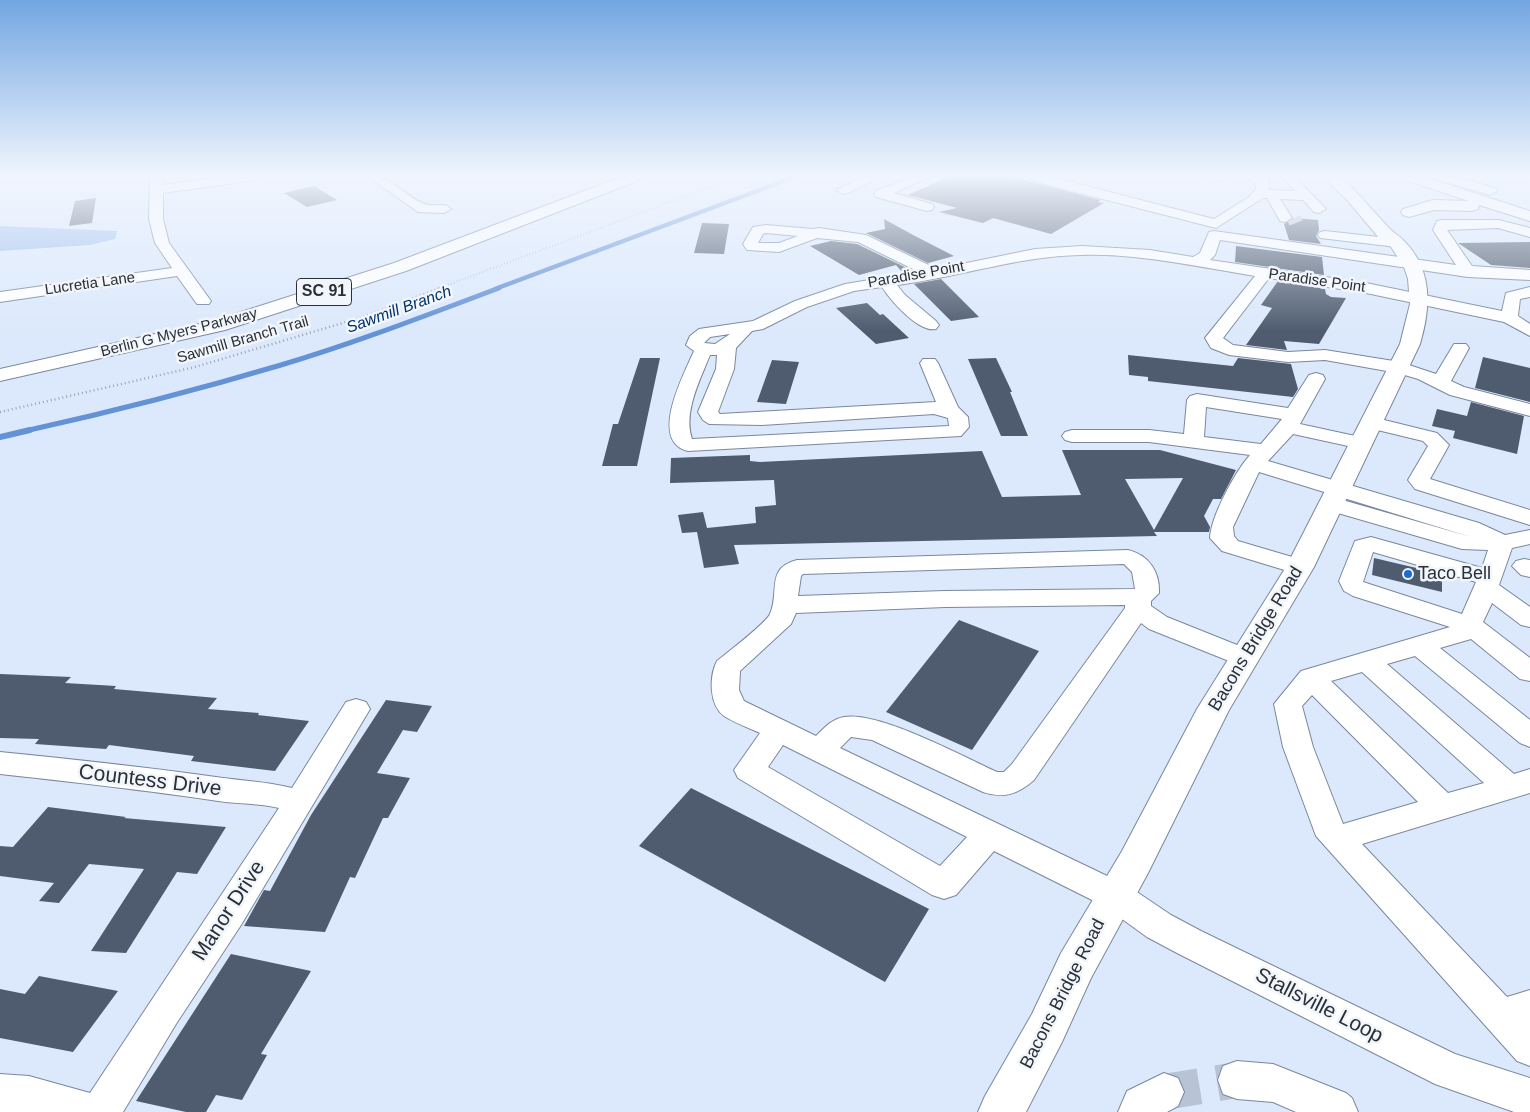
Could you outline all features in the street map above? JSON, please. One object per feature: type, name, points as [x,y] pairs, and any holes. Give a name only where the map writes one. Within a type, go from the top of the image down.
[{"type":"main road","points":[[448,234],[462,228]]},
{"type":"main road","name":"Berlin G Myers Parkway","points":[[0,360],[75,346],[206,315],[366,264],[465,228]]},
{"type":"main road","name":"Berlin G Myers Parkway","points":[[0,375],[218,326],[400,267],[504,228]]},
{"type":"main road","name":"Bacons Bridge Road","points":[[1002,1112],[1047,1028],[1076,966],[1116,896],[1213,709],[1243,657],[1300,567],[1400,368],[1415,329],[1421,293],[1417,274],[1397,243],[1380,228]]},
{"type":"main road","points":[[1397,243],[1403,228]]},
{"type":"street","points":[[158,228],[162,243],[203,301]]},
{"type":"street","points":[[1208,228],[1468,272],[1530,275]]},
{"type":"street","points":[[1215,230],[1224,228]]},
{"type":"street","points":[[1215,230],[1224,228]]},
{"type":"street","points":[[1195,262],[1207,255],[1215,230]]},
{"type":"street","points":[[819,232],[861,238],[934,274]]},
{"type":"street","points":[[1308,233],[1397,243]]},
{"type":"street","points":[[1468,272],[1443,234],[1530,234]]},
{"type":"street","name":"Paradise Point","points":[[703,350],[695,345],[696,340],[705,333],[757,326],[801,304],[827,294],[860,285],[934,274],[1016,257],[1082,250],[1113,251],[1366,288],[1420,301],[1509,318]]},
{"type":"street","name":"Lucretia Lane","points":[[0,297],[180,271]]},
{"type":"street","points":[[1265,273],[1220,328],[1214,338],[1217,344],[1229,350],[1288,357],[1325,355],[1400,368],[1438,380],[1457,391],[1530,410]]},
{"type":"street","points":[[888,282],[889,287],[930,326]]},
{"type":"street","points":[[1530,292],[1512,296],[1509,318],[1530,331]]},
{"type":"street","name":"Paradise Point","points":[[727,348],[735,342],[746,328]]},
{"type":"street","points":[[727,348],[727,361],[708,412],[710,416],[723,420],[934,408],[949,409],[955,412],[960,421],[959,428],[954,432],[696,446],[682,441],[680,427],[682,406],[703,350],[727,348]]},
{"type":"street","points":[[1438,380],[1446,376],[1460,348]]},
{"type":"street","points":[[930,363],[949,409]]},
{"type":"street","points":[[1300,567],[1230,546],[1222,538],[1222,527],[1259,457],[1291,421],[1316,379]]},
{"type":"street","points":[[1193,442],[1197,400],[1291,421],[1367,433],[1430,437],[1437,441],[1439,445],[1419,480],[1423,484],[1530,518]]},
{"type":"street","points":[[839,414],[848,438]]},
{"type":"street","points":[[801,416],[808,440]]},
{"type":"street","points":[[1072,436],[1149,436],[1193,442],[1259,457],[1335,496],[1471,528],[1502,543],[1530,537]]},
{"type":"street","points":[[1502,543],[1467,631],[1311,678],[1288,704],[1298,747],[1327,827],[1516,1012],[1530,1048]]},
{"type":"street","points":[[1530,619],[1488,582],[1378,545],[1363,546],[1351,581],[1353,586],[1470,626],[1530,672]]},
{"type":"street","points":[[819,750],[844,727],[860,727],[879,731],[994,784],[1011,783],[1023,772],[1138,603],[1147,593],[1148,583],[1140,563],[1128,557],[797,567],[788,573],[784,605],[945,599],[1138,603],[1158,623],[1243,657]]},
{"type":"street","name":"Stallsville Loop","points":[[784,605],[782,618],[726,668],[724,690],[733,708],[1116,896],[1159,926],[1308,999],[1399,1047],[1449,1071],[1530,1098]]},
{"type":"street","points":[[1420,646],[1530,736]]},
{"type":"street","points":[[1366,661],[1520,784]]},
{"type":"street","points":[[1311,678],[1442,807]]},
{"type":"street","name":"Manor Drive","points":[[101,1112],[163,1012],[229,915],[337,741],[342,728],[356,709]]},
{"type":"street","points":[[778,730],[749,770],[944,885],[990,834]]},
{"type":"street","name":"Countess Drive","points":[[0,763],[149,779],[222,790],[266,793],[299,802]]},
{"type":"street","points":[[1338,838],[1520,784]]},
{"type":"street","points":[[1237,1080],[1273,1083],[1332,1107],[1338,1112]]},
{"type":"street","points":[[0,1093],[29,1096],[88,1112]]},
{"type":"path","name":"Sawmill Branch Trail","points":[[0,412],[195,368],[363,317],[601,228]]},
{"type":"shaded area","points":[[0,228],[117,231],[115,239],[90,245],[0,251]]},
{"type":"building","points":[[701,228],[728,228],[724,254],[694,253]]},
{"type":"building","points":[[900,228],[954,256],[928,263],[866,233]]},
{"type":"building","points":[[1029,228],[1061,228],[1051,234]]},
{"type":"building","points":[[1285,228],[1319,228],[1316,236],[1321,244],[1289,240]]},
{"type":"building","points":[[831,241],[857,244],[913,271],[903,273],[896,265],[859,275],[810,246]]},
{"type":"building","points":[[1530,242],[1530,268],[1491,265],[1458,243]]},
{"type":"building","points":[[1236,246],[1322,257],[1324,275],[1235,262]]},
{"type":"building","points":[[941,279],[979,317],[951,321],[914,284]]},
{"type":"building","points":[[1278,281],[1325,289],[1326,294],[1331,297],[1346,298],[1319,344],[1284,341],[1287,350],[1246,345],[1272,308],[1261,305]]},
{"type":"building","points":[[867,303],[880,315],[883,314],[909,338],[876,344],[836,308]]},
{"type":"building","points":[[1128,355],[1233,366],[1238,358],[1291,364],[1298,389],[1293,397],[1148,381],[1148,377],[1129,375]]},
{"type":"building","points":[[1483,357],[1530,368],[1530,402],[1475,388]]},
{"type":"building","points":[[640,358],[660,358],[637,466],[602,466],[613,424],[618,424]]},
{"type":"building","points":[[996,358],[1012,392],[1010,392],[1028,436],[1001,436],[968,359]]},
{"type":"building","points":[[772,360],[799,362],[786,404],[757,402]]},
{"type":"building","points":[[1471,402],[1524,416],[1517,454],[1453,438],[1455,431],[1432,426],[1437,409],[1467,416]]},
{"type":"building","points":[[1062,450],[1160,450],[1236,470],[1221,499],[1213,499],[1204,516],[1210,527],[1209,532],[1154,532],[1157,536],[734,545],[739,564],[704,568],[697,532],[682,533],[678,515],[703,512],[707,528],[756,523],[755,507],[776,505],[774,480],[670,483],[671,458],[750,455],[750,461],[760,462],[982,451],[1002,497],[1081,495]],"holes":[[[1183,478],[1154,530],[1125,479]]]},
{"type":"building","points":[[1374,558],[1442,574],[1442,592],[1372,575]]},
{"type":"building","points":[[959,620],[1039,651],[972,750],[886,712]]},
{"type":"building","points":[[0,674],[71,677],[65,683],[116,686],[114,689],[217,698],[208,709],[259,713],[258,715],[309,721],[275,771],[191,761],[194,756],[109,745],[106,749],[35,744],[39,739],[0,738]]},
{"type":"building","points":[[386,700],[432,706],[417,732],[403,730],[377,773],[410,778],[388,818],[383,818],[355,878],[350,877],[325,932],[244,926],[264,890],[270,891],[311,815]]},
{"type":"building","points":[[691,788],[929,909],[885,982],[639,846]]},
{"type":"building","points":[[48,807],[126,817],[124,818],[226,827],[197,874],[177,872],[126,953],[91,951],[144,869],[89,864],[59,903],[39,901],[54,883],[0,876],[0,846],[13,847]]},
{"type":"building","points":[[231,954],[311,971],[261,1054],[267,1055],[242,1100],[216,1095],[206,1112],[186,1112],[136,1101]]},
{"type":"building","points":[[39,976],[118,991],[73,1052],[0,1038],[0,989],[25,994]]},
{"type":"waterway","name":"Sawmill Branch","points":[[495,289],[658,228]]},
{"type":"waterway","name":"Sawmill Branch","points":[[25,431],[154,400],[281,365],[364,338],[499,288]]},
{"type":"waterway","name":"Sawmill Branch","points":[[0,437],[30,430]]},
{"type":"tunnel","points":[[1164,1092],[1237,1080]]},
{"type":"place","name":"Taco Bell","points":[[1408,574]]}]
